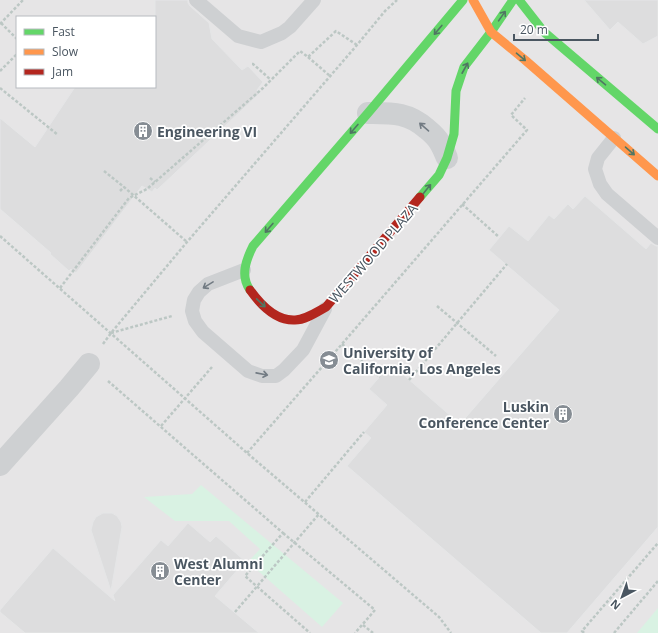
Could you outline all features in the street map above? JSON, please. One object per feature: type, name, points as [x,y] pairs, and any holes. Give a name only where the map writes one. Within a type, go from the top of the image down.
[{"type":"street","points":[[244,270],[253,246],[463,0]]},
{"type":"street","points":[[474,0],[491,32],[658,176]]},
{"type":"street","name":"WESTWOOD PLAZA","points":[[244,270],[247,286],[257,300],[270,311],[282,318],[295,320],[309,316],[326,307],[439,175],[447,158],[454,134],[456,91],[464,67],[513,0]]},
{"type":"street","points":[[518,0],[544,32],[658,129]]},
{"type":"street","points":[[368,113],[405,115],[419,122],[440,142],[447,158]]},
{"type":"street","points":[[0,465],[69,388],[88,364]]},
{"type":"lane","points":[[196,0],[238,36],[261,42],[282,33],[290,27],[314,0]]},
{"type":"lane","points":[[614,138],[598,158],[595,169],[600,184],[607,194],[658,238]]},
{"type":"lane","points":[[244,270],[208,284],[199,292],[194,300],[192,311],[195,321],[203,332],[248,371],[262,376],[276,376],[284,370],[303,350],[326,307]]},
{"type":"path","points":[[16,38],[1,23],[23,0]]},
{"type":"path","points":[[355,633],[375,610],[283,533],[88,364],[110,333],[187,242],[385,11],[397,0]]},
{"type":"path","points":[[308,57],[336,31],[357,45]]},
{"type":"path","points":[[60,288],[129,198],[147,189],[263,88],[300,51],[330,76]]},
{"type":"path","points":[[0,71],[16,55]]},
{"type":"path","points":[[0,88],[58,135]]},
{"type":"path","points":[[247,452],[527,130],[511,115],[525,98]]},
{"type":"path","points":[[104,172],[124,187],[187,242]]},
{"type":"path","points":[[150,178],[155,182]]},
{"type":"path","points":[[120,191],[124,187]]},
{"type":"path","points":[[462,204],[499,237]]},
{"type":"path","points":[[0,236],[185,399],[439,617],[451,633]]},
{"type":"path","points":[[409,380],[507,264]]},
{"type":"path","points":[[437,306],[496,356]]},
{"type":"path","points":[[110,333],[192,311]]},
{"type":"path","points":[[342,344],[380,377]]},
{"type":"path","points":[[161,426],[226,352]]},
{"type":"path","points":[[305,502],[364,432]]},
{"type":"path","points":[[235,612],[319,514]]},
{"type":"path","points":[[283,533],[245,576],[310,633]]},
{"type":"path","points":[[584,633],[582,631],[658,543]]},
{"type":"path","points":[[614,633],[658,581]]},
{"type":"path","points":[[363,625],[373,633]]},
{"type":"shaded area","name":"University of California, Los Angeles","points":[[0,0],[658,0],[658,633],[0,633]]},
{"type":"green space","points":[[201,485],[343,603],[322,627],[248,562],[260,549],[229,521],[175,521],[144,497],[192,494]]},
{"type":"green space","points":[[658,608],[658,633],[637,633]]},
{"type":"building","name":"Engineering VI","points":[[155,0],[188,0],[190,6],[209,23],[212,39],[242,70],[248,66],[263,82],[257,90],[259,94],[157,190],[155,188],[152,192],[142,186],[76,273],[71,269],[69,271],[50,254],[51,253],[0,209],[0,118],[35,147],[74,88],[156,88]]},
{"type":"building","points":[[584,0],[658,0],[658,36],[643,44],[618,22],[610,30]]},
{"type":"building","name":"Luskin Conference Center","points":[[585,196],[646,249],[651,243],[658,246],[658,527],[567,633],[541,633],[347,466],[371,438],[364,432],[387,405],[369,389],[391,364],[460,424],[559,310],[489,250],[509,226],[528,241],[549,215],[554,219],[568,204],[573,209]]},
{"type":"building","points":[[103,513],[112,513],[117,516],[122,527],[111,591],[91,530],[96,517]]},
{"type":"building","name":"West Alumni Center","points":[[188,523],[210,542],[216,536],[245,561],[215,596],[259,633],[25,633],[0,612],[0,610],[53,548],[115,601],[113,595],[161,540],[168,546]]},
{"type":"traffic: fast","points":[[250,290],[245,279],[245,268],[253,246],[463,0]]},
{"type":"traffic: fast","points":[[420,197],[439,175],[447,158],[454,134],[456,91],[464,67],[513,0]]},
{"type":"traffic: fast","points":[[519,0],[544,32],[658,129]]},
{"type":"traffic: slow","points":[[473,0],[491,32],[658,176]]},
{"type":"traffic: jam","points":[[250,290],[269,311],[288,320],[299,320],[326,307],[420,197]]},
{"type":"place","name":"Engineering VI","points":[[143,131]]},
{"type":"place","name":"University of California, Los Angeles","points":[[329,360]]},
{"type":"place","name":"Luskin Conference Center","points":[[563,414]]},
{"type":"place","name":"West Alumni Center","points":[[160,571]]}]
